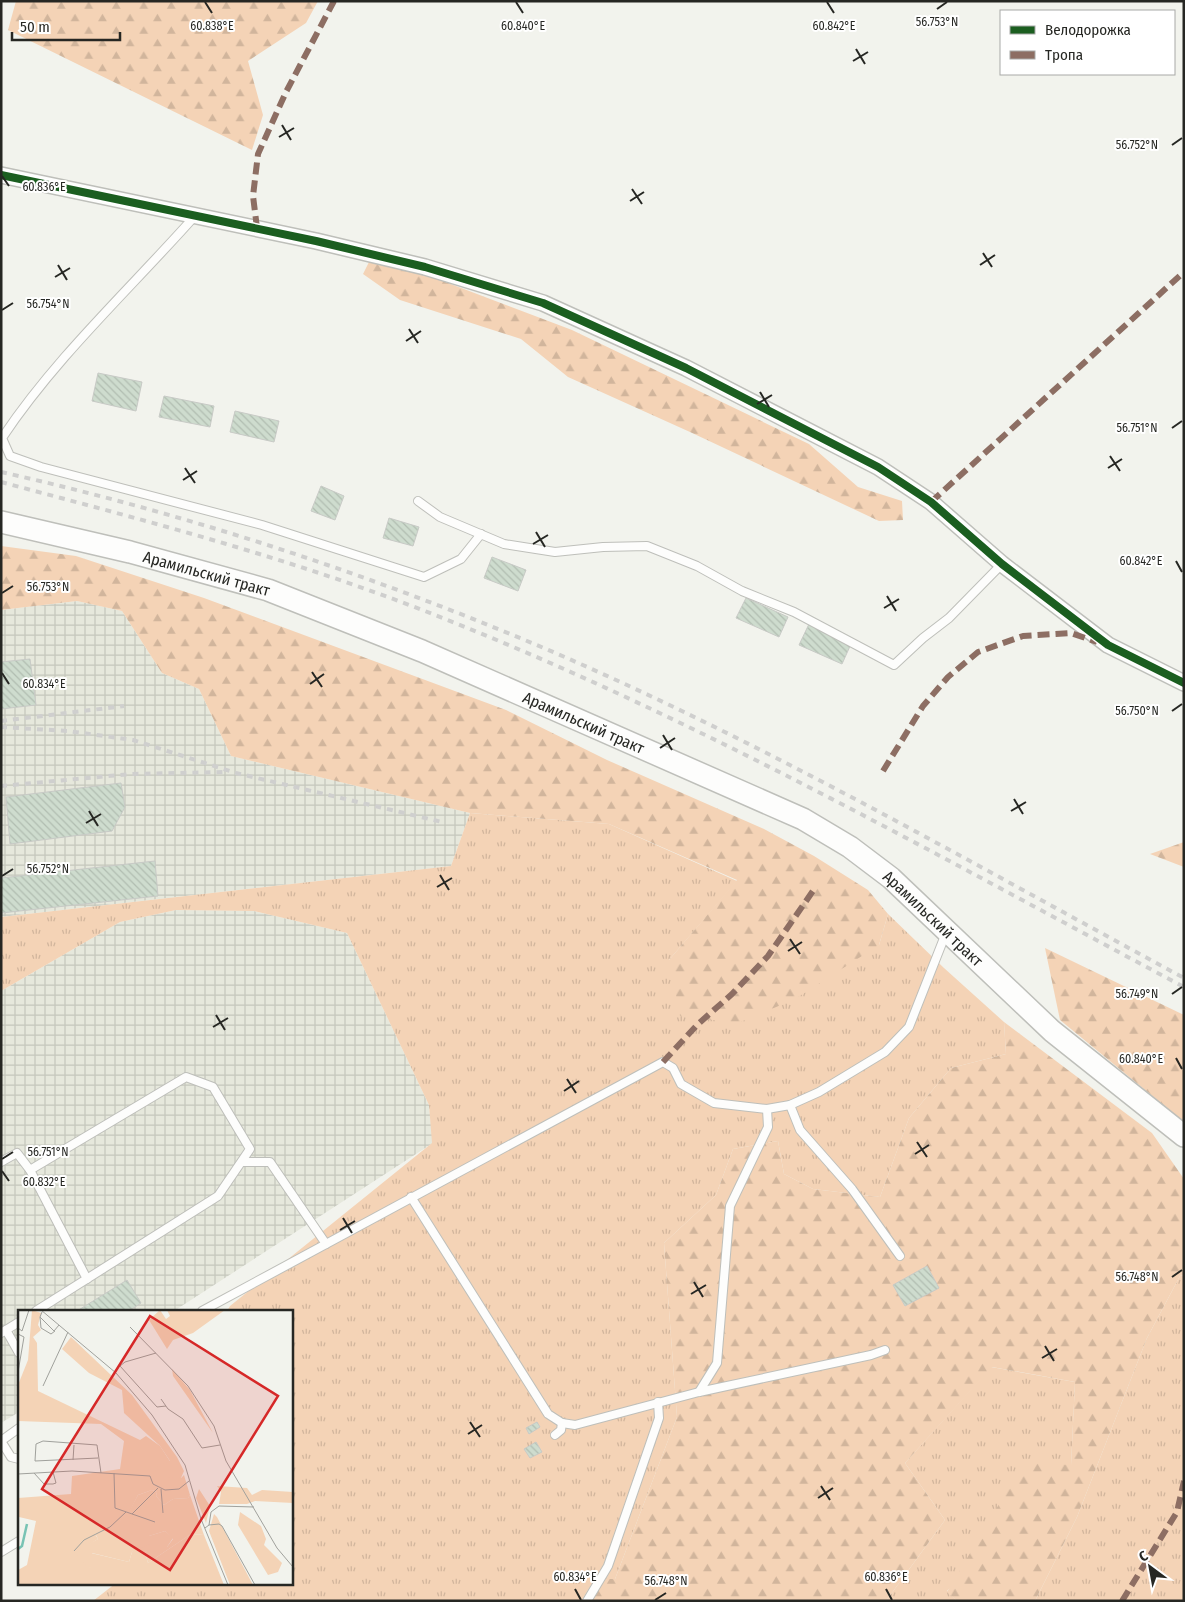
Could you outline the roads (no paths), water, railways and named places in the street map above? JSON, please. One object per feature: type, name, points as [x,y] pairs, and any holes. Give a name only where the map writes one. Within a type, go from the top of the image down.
[{"type":"main road","name":"Арамильский тракт","points":[[1,522],[130,552],[268,590],[422,651],[803,819],[850,847],[891,878],[947,929],[1052,1031],[1184,1136]]},
{"type":"street","points":[[1,175],[194,217],[257,228],[416,265],[543,303],[686,368],[878,467],[931,502],[1002,564],[1108,646],[1184,683]]},
{"type":"lane","points":[[194,217],[109,308],[23,406],[2,438],[10,456],[262,525],[424,577],[461,559],[481,534]]},
{"type":"lane","points":[[418,501],[440,517],[504,544],[555,552],[603,547],[647,546],[697,566],[742,591],[794,612],[894,665],[923,638],[950,618],[1002,564]]},
{"type":"lane","points":[[204,1310],[663,1062],[673,1068],[681,1084],[714,1103],[767,1109],[790,1105],[819,1092],[885,1052],[909,1027],[947,929]]},
{"type":"lane","points":[[30,1170],[186,1077],[213,1087],[250,1149],[218,1196],[38,1310]]},
{"type":"lane","points":[[790,1105],[800,1130],[852,1189],[900,1256]]},
{"type":"lane","points":[[699,1392],[717,1363],[730,1206],[768,1127],[767,1109]]},
{"type":"lane","points":[[1,1162],[17,1153],[30,1170],[87,1279]]},
{"type":"lane","points":[[242,1162],[270,1162],[326,1244]]},
{"type":"lane","points":[[411,1197],[548,1414],[562,1423],[575,1425],[699,1392],[871,1355],[885,1350]]},
{"type":"lane","points":[[18,1323],[4,1331],[18,1352]]},
{"type":"lane","points":[[587,1601],[608,1566],[659,1418],[658,1402]]},
{"type":"lane","points":[[555,1435],[561,1430],[562,1423]]},
{"type":"lane","points":[[18,1429],[1,1441],[11,1457],[18,1459]]},
{"type":"lane","points":[[1,1552],[18,1542]]},
{"type":"railway","points":[[1,472],[137,506],[270,546],[402,592],[532,643],[699,719],[780,760],[943,846],[1184,978]]},
{"type":"railway","points":[[1,482],[220,542],[328,576],[435,615],[532,655],[627,698],[815,790],[1184,987]]},
{"type":"railway","points":[[1,721],[124,706]]},
{"type":"railway","points":[[1,727],[68,731],[133,740],[236,773],[442,822]]},
{"type":"railway","points":[[1,786],[131,774],[226,772]]}]
